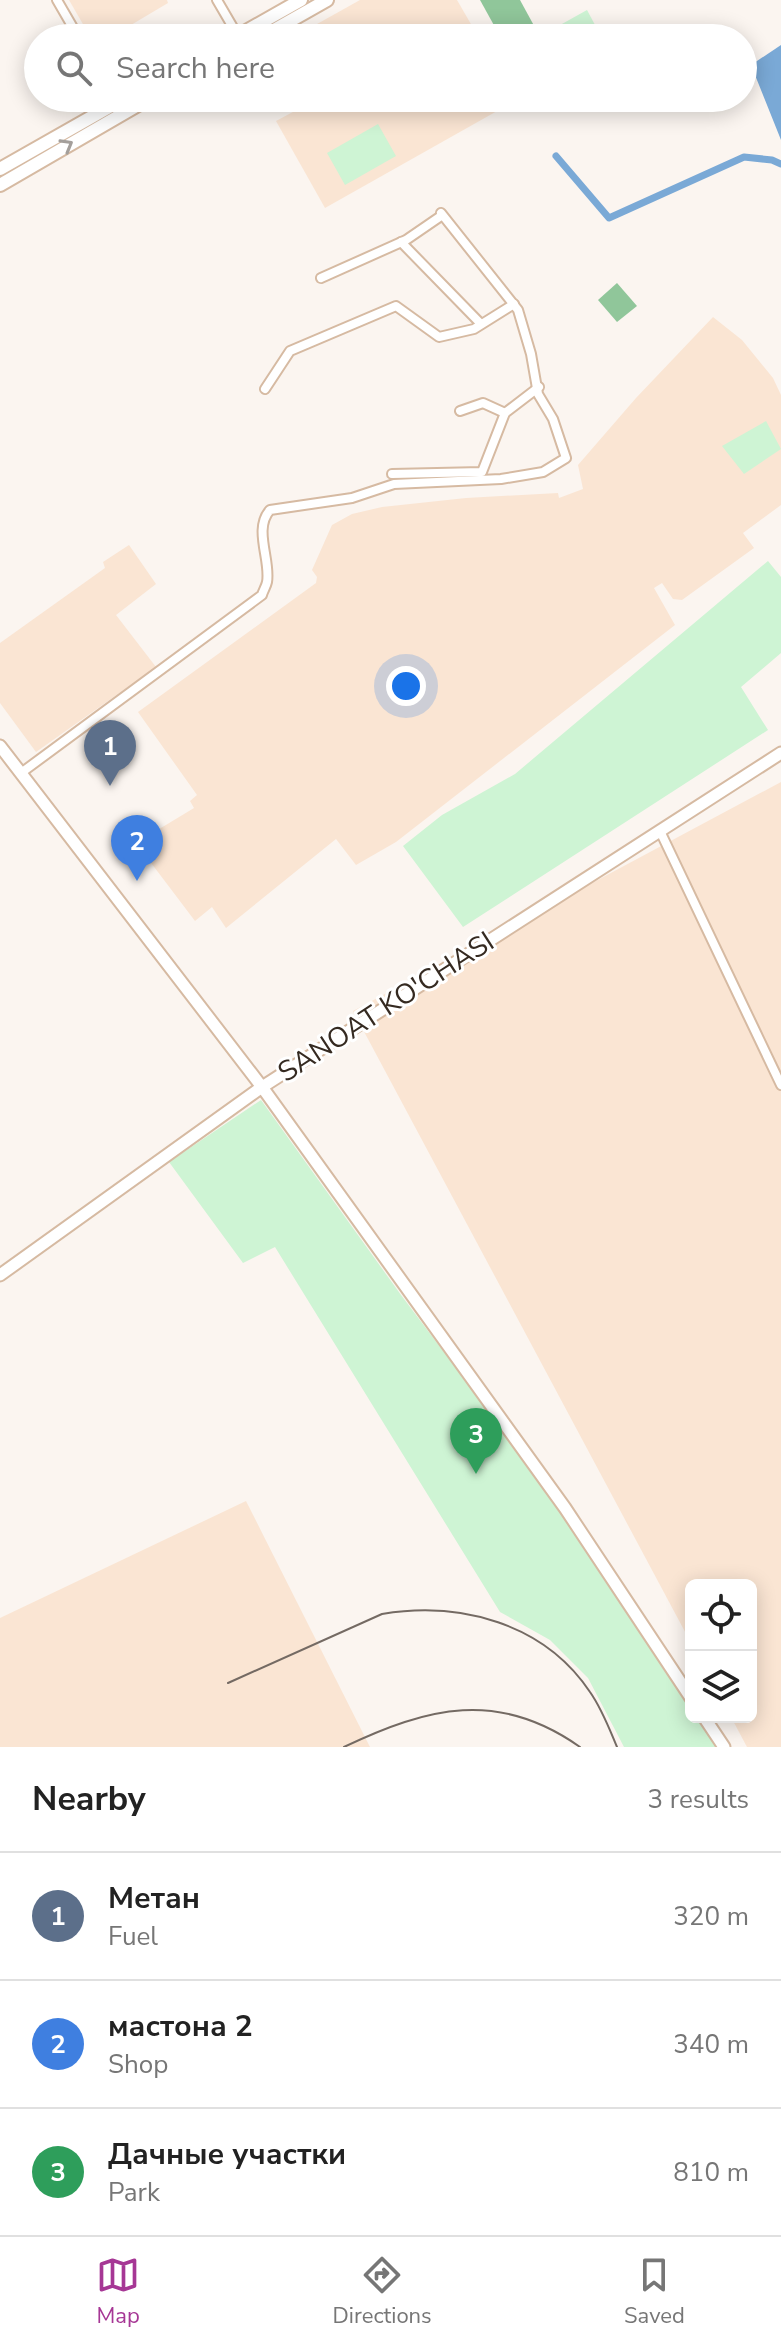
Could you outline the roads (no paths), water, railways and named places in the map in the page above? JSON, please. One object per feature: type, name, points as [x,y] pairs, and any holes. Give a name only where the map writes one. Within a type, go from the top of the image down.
[{"type":"main road","points":[[259,24],[301,0]]},
{"type":"main road","points":[[285,24],[327,0]]},
{"type":"main road","points":[[0,169],[100,112]]},
{"type":"main road","points":[[0,185],[126,112]]},
{"type":"main road","points":[[0,746],[262,1087],[565,1508],[685,1689]]},
{"type":"main road","name":"SANOAT KO'CHASI","points":[[0,1275],[262,1087],[781,753]]},
{"type":"main road","points":[[708,1723],[724,1747]]},
{"type":"street","points":[[57,0],[71,24]]},
{"type":"street","points":[[217,0],[229,24]]},
{"type":"street","points":[[21,773],[262,595],[268,580],[263,550],[266,513],[270,510],[352,498],[394,484],[463,483],[543,472],[566,458],[553,419],[538,394],[531,354],[514,304],[441,214],[401,242],[321,278]]},
{"type":"street","points":[[401,242],[481,324]]},
{"type":"street","points":[[265,389],[290,351],[396,306],[439,337],[474,329],[514,304]]},
{"type":"street","points":[[392,474],[482,472],[505,413],[539,387]]},
{"type":"street","points":[[460,411],[483,403],[505,413]]},
{"type":"street","points":[[660,831],[781,1085]]},
{"type":"water","points":[[781,45],[781,140],[757,80],[757,61]]},
{"type":"waterway","points":[[556,156],[609,218],[744,157],[781,164]]},
{"type":"railway","points":[[228,1683],[382,1614],[441,1611],[470,1615],[498,1622],[525,1634],[571,1668],[598,1705],[617,1747]]},
{"type":"railway","points":[[344,1747],[405,1722],[463,1710],[491,1711],[520,1717],[550,1729],[580,1747]]},
{"type":"place","name":"Метан","points":[[110,786]]},
{"type":"place","name":"мастона 2","points":[[137,881]]},
{"type":"place","name":"Дачные участки","points":[[476,1474]]}]
